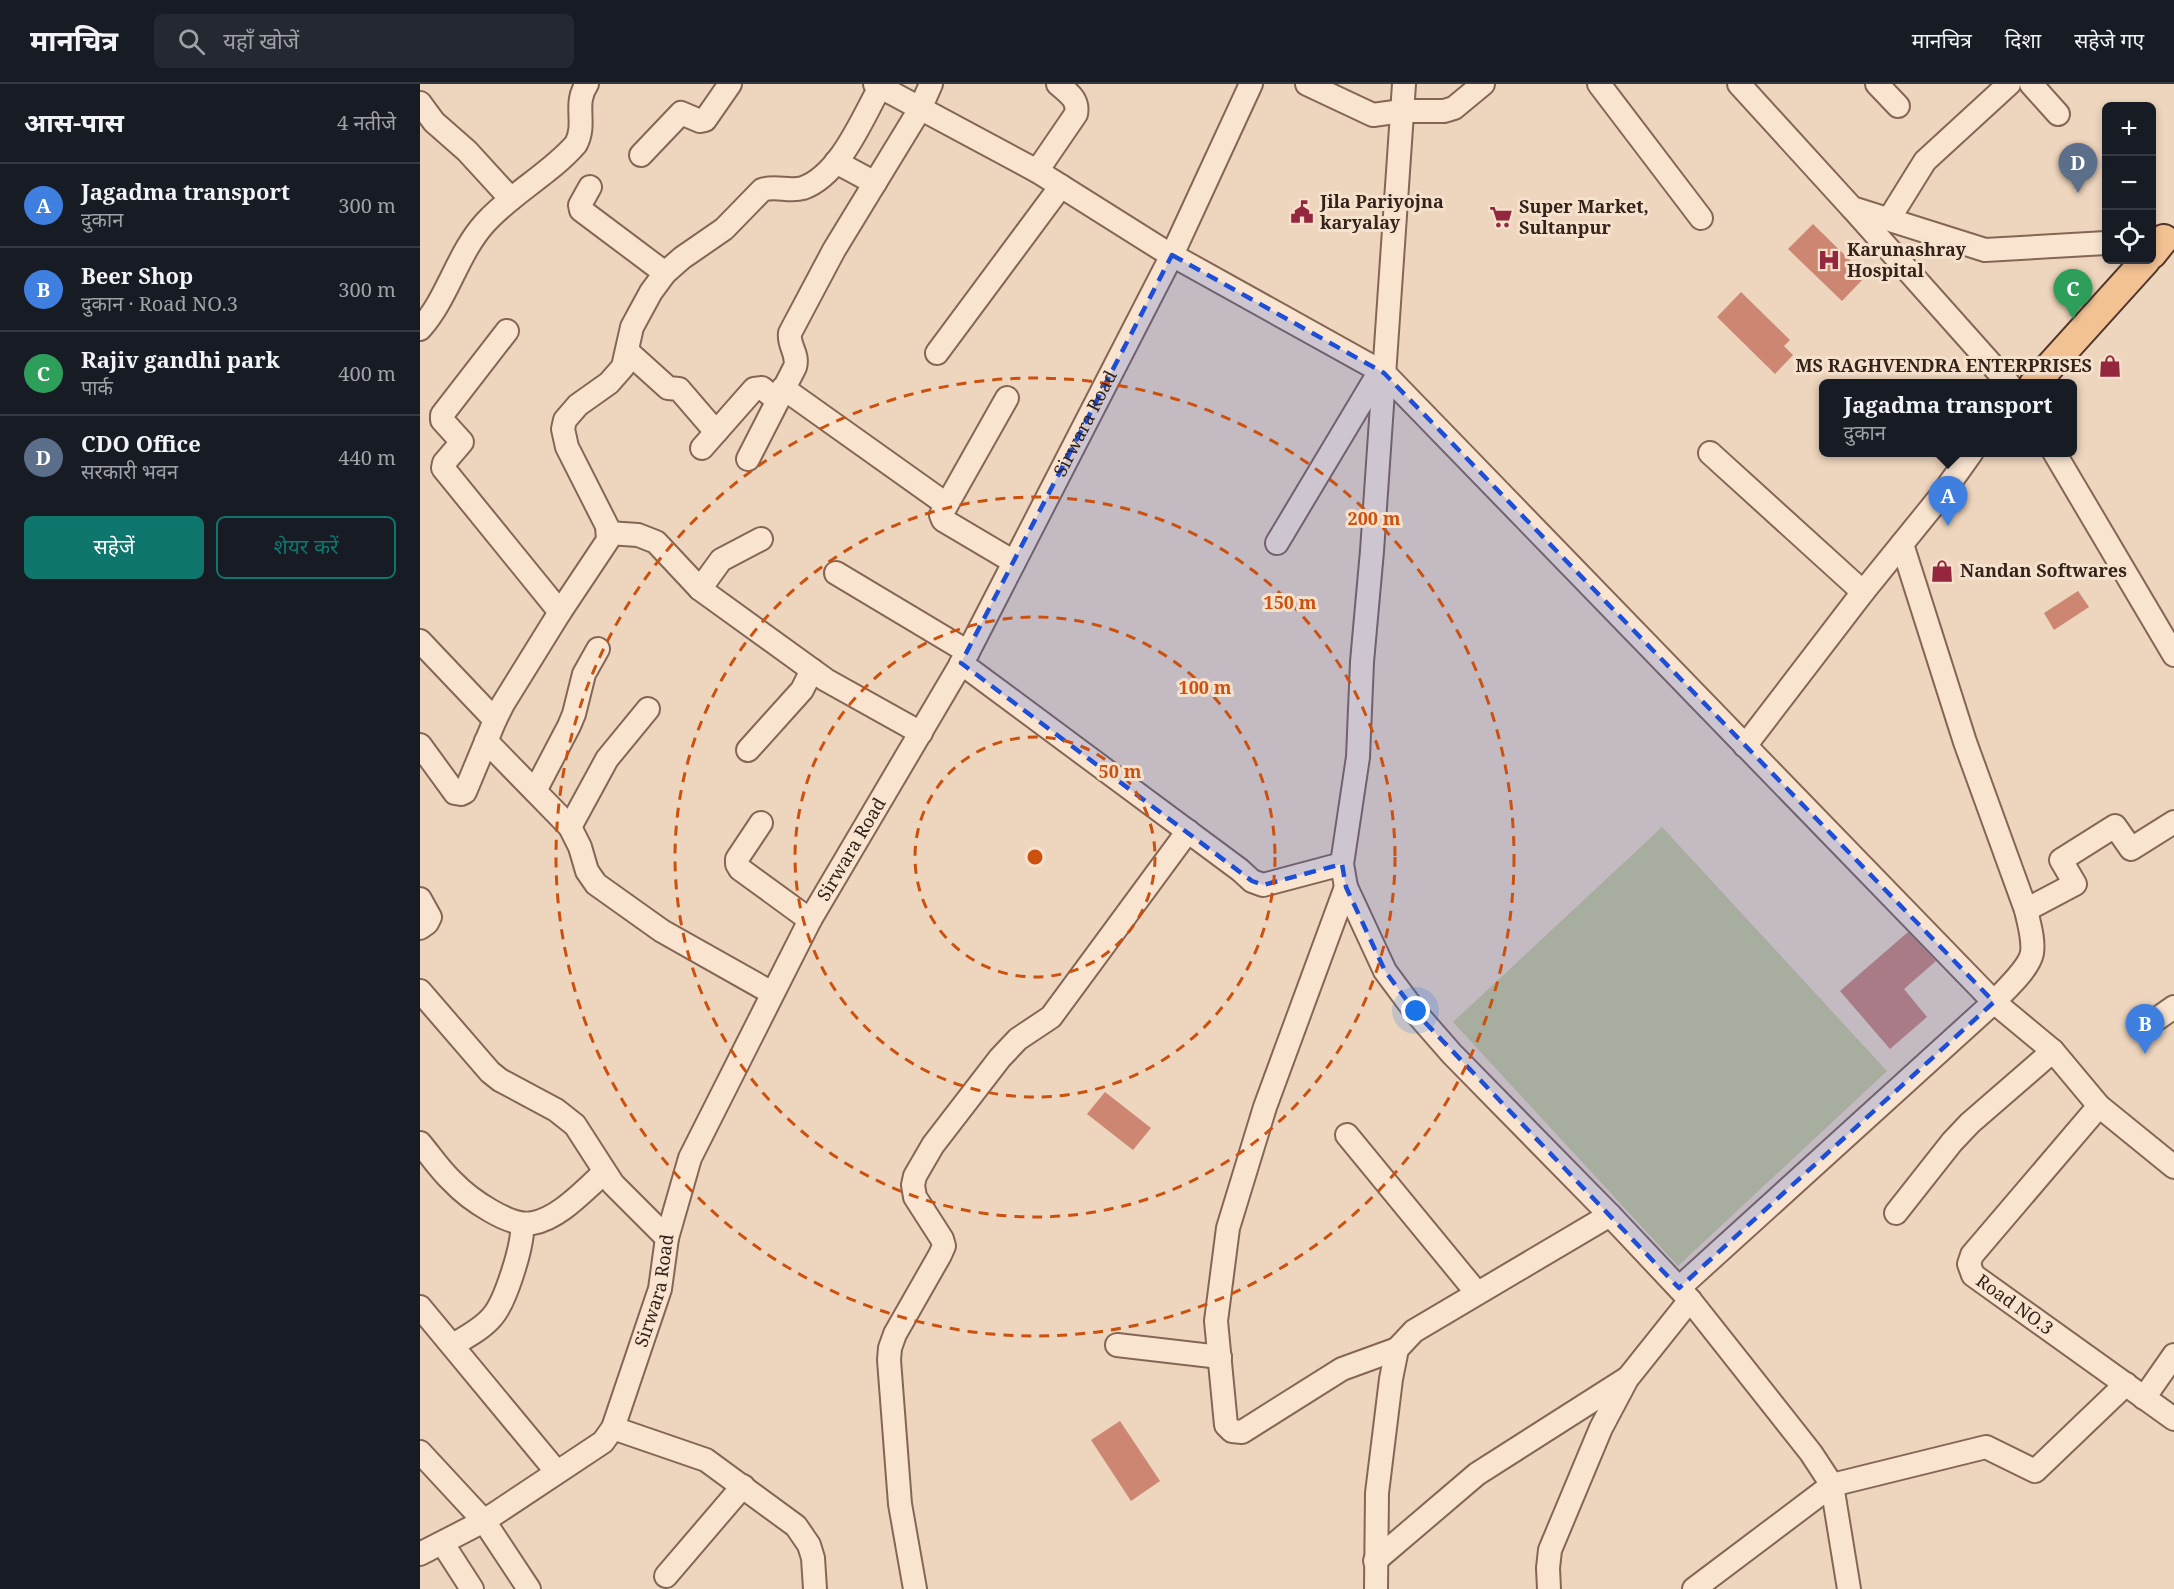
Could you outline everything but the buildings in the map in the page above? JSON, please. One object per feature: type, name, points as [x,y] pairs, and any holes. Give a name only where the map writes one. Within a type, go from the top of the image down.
[{"type":"main road","points":[[2038,379],[2157,246]]},
{"type":"street","points":[[420,328],[429,294],[486,222],[576,144],[581,129],[580,98],[587,84]]},
{"type":"street","points":[[641,155],[681,113],[699,121],[705,120],[730,84]]},
{"type":"street","points":[[920,84],[920,109]]},
{"type":"street","points":[[748,459],[797,360],[789,340],[790,333],[834,250],[920,109],[931,84]]},
{"type":"street","points":[[1037,171],[1076,114],[1078,106],[1075,99],[1058,84]]},
{"type":"street","name":"Sirwara Road","points":[[420,1554],[484,1521],[603,1442],[613,1428],[660,1289],[667,1238],[690,1158],[810,920],[964,658],[1172,255],[1251,84]]},
{"type":"street","points":[[1307,84],[1373,115],[1402,111],[1444,111],[1454,108],[1483,84]]},
{"type":"street","points":[[1404,84],[1362,662],[1358,757],[1342,864],[1346,887],[1384,971],[1417,1014],[1452,1054],[1684,1294],[1811,1453],[1832,1485],[1849,1589]]},
{"type":"street","points":[[1599,84],[1701,218]]},
{"type":"street","points":[[1739,84],[2004,379]]},
{"type":"street","points":[[1877,84],[1898,106]]},
{"type":"street","points":[[1889,219],[1925,161],[2009,84]]},
{"type":"street","points":[[2031,84],[2058,114]]},
{"type":"street","points":[[420,745],[455,793],[465,792],[495,720],[560,612],[608,540],[608,533],[567,447],[563,429],[572,411],[617,374],[626,362],[632,327],[651,292],[665,273],[682,258],[724,229],[762,190],[767,188],[800,189],[836,162],[877,85],[1037,171],[1172,255],[1382,372],[1994,1002],[2053,1051],[2099,1106],[2174,1167]]},
{"type":"street","points":[[420,103],[434,123],[467,151],[511,199]]},
{"type":"street","points":[[836,162],[875,183]]},
{"type":"street","points":[[937,353],[1061,186]]},
{"type":"street","points":[[590,187],[579,205],[581,210],[665,273]]},
{"type":"street","points":[[1852,208],[1985,250],[2102,243]]},
{"type":"street","points":[[507,331],[442,415],[442,420],[462,442],[444,463],[443,468],[560,612]]},
{"type":"street","points":[[627,351],[668,388],[679,389],[709,440],[758,387],[762,388],[780,394],[946,504]]},
{"type":"street","points":[[1277,543],[1382,372]]},
{"type":"street","points":[[1006,398],[941,515],[943,520],[1014,562]]},
{"type":"street","points":[[1710,453],[1863,592]]},
{"type":"street","points":[[1745,746],[1969,457]]},
{"type":"street","points":[[2056,457],[2174,655]]},
{"type":"street","points":[[608,533],[638,535],[656,542],[700,590],[812,670],[921,733]]},
{"type":"street","points":[[700,590],[720,560],[761,539]]},
{"type":"street","points":[[1549,1589],[1550,1550],[1601,1428],[1627,1379],[1684,1294],[1994,1002],[2025,968],[2032,954],[2032,939],[2026,910],[1965,742],[1902,544]]},
{"type":"street","points":[[836,573],[964,658],[1252,881],[1263,885],[1342,864]]},
{"type":"street","points":[[420,641],[495,720]]},
{"type":"street","points":[[536,791],[572,720],[584,674],[598,649]]},
{"type":"street","points":[[747,750],[802,690],[812,670]]},
{"type":"street","points":[[570,827],[607,759],[648,709]]},
{"type":"street","points":[[486,741],[570,827],[580,847],[587,871],[596,884],[662,931],[772,993]]},
{"type":"street","points":[[2026,910],[2075,884],[2061,860],[2115,826],[2131,849],[2174,822]]},
{"type":"street","points":[[761,823],[737,859],[740,870],[810,920]]},
{"type":"street","points":[[915,1589],[900,1504],[889,1354],[895,1334],[944,1245],[939,1232],[915,1197],[913,1185],[915,1176],[933,1145],[1000,1058],[1018,1039],[1051,1017],[1188,831]]},
{"type":"street","points":[[1346,887],[1265,1107],[1228,1227],[1216,1321],[1226,1425],[1232,1431],[1242,1432],[1342,1369],[1397,1349],[1414,1331],[1610,1215]]},
{"type":"street","points":[[420,899],[430,917],[427,923],[420,928]]},
{"type":"street","points":[[420,991],[490,1072],[500,1080],[556,1110],[575,1125],[604,1173],[667,1238]]},
{"type":"street","points":[[2154,1021],[2174,1007]]},
{"type":"street","points":[[1896,1213],[1952,1142],[1970,1123],[2053,1051]]},
{"type":"street","name":"Road NO.3","points":[[2099,1106],[1972,1255],[1969,1264],[1973,1275],[2174,1419]]},
{"type":"street","points":[[1347,1135],[1477,1293]]},
{"type":"street","points":[[420,1143],[462,1191],[507,1219],[522,1224],[534,1223],[550,1217],[604,1173]]},
{"type":"street","points":[[453,1345],[494,1315],[519,1252],[523,1235],[522,1224]]},
{"type":"street","points":[[420,1307],[556,1472]]},
{"type":"street","points":[[1117,1345],[1220,1357]]},
{"type":"street","points":[[1376,1589],[1377,1493],[1391,1379],[1397,1349]]},
{"type":"street","points":[[1694,1589],[1832,1485],[1986,1447],[2035,1471],[2135,1391],[2174,1355]]},
{"type":"street","points":[[1375,1561],[1477,1474],[1627,1379]]},
{"type":"street","points":[[613,1428],[706,1460],[796,1526],[813,1558],[815,1589]]},
{"type":"street","points":[[420,1452],[484,1521],[529,1589]]},
{"type":"street","points":[[666,1576],[742,1485]]},
{"type":"street","points":[[443,1544],[472,1589]]},
{"type":"highlighted area","points":[[1172,255],[1384,373],[1994,1002],[1679,1288],[1417,1014],[1385,971],[1346,887],[1342,864],[1263,885],[1252,881],[961,663]]},
{"type":"shaded area","points":[[1662,827],[1887,1071],[1678,1266],[1453,1022]]},
{"type":"place","name":"CDO Office","points":[[2078,193]]},
{"type":"place","name":"Jila Pariyojna karyalay","points":[[1302,212]]},
{"type":"place","name":"Super Market, Sultanpur","points":[[1501,217]]},
{"type":"place","name":"Karunashray Hospital","points":[[1829,260]]},
{"type":"place","name":"Rajiv gandhi park","points":[[2073,319]]},
{"type":"place","name":"MS RAGHVENDRA ENTERPRISES","points":[[2110,366]]},
{"type":"place","name":"Jagadma transport","points":[[1948,526]]},
{"type":"place","name":"Nandan Softwares","points":[[1942,571]]},
{"type":"place","name":"Beer Shop","points":[[2145,1054]]}]
